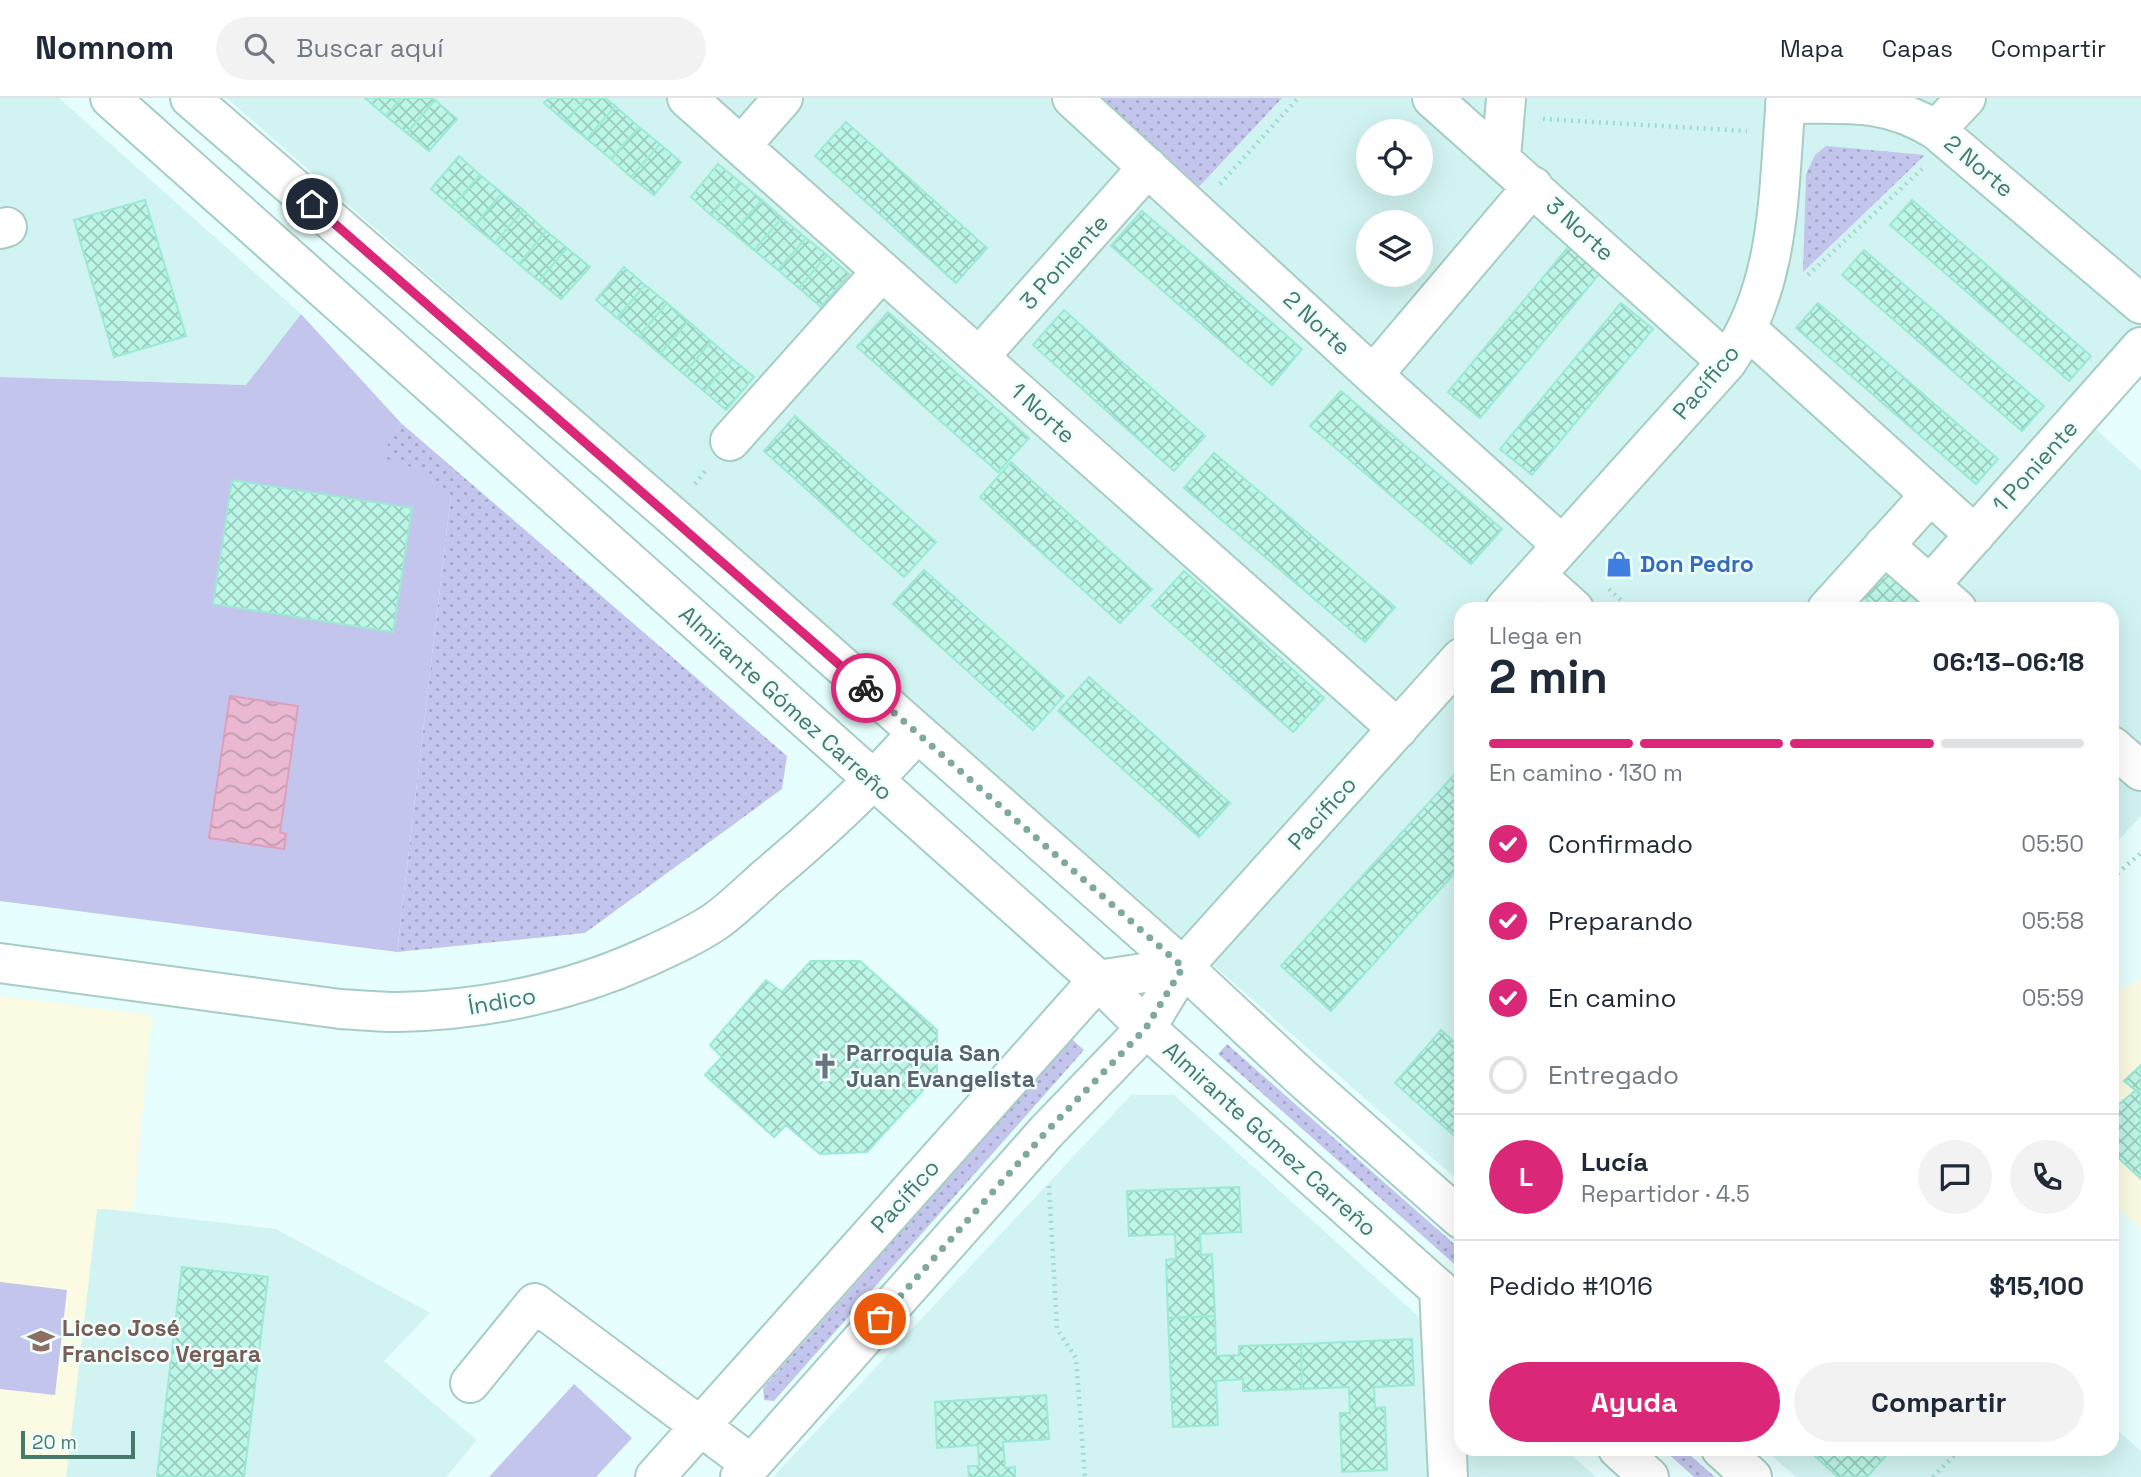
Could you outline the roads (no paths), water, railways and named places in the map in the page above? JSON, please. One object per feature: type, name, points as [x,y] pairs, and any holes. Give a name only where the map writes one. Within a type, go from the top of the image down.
[{"type":"street","name":"Almirante Gómez Carreño","points":[[110,98],[1098,980],[1146,1028],[1450,1299]]},
{"type":"street","points":[[190,98],[670,514],[1183,967],[1454,1213]]},
{"type":"street","name":"1 Norte","points":[[687,98],[1398,729]]},
{"type":"street","points":[[741,146],[783,98]]},
{"type":"street","name":"2 Norte","points":[[1072,98],[1562,545]]},
{"type":"street","name":"3 Norte","points":[[1433,98],[1727,362]]},
{"type":"street","points":[[1944,136],[1966,98]]},
{"type":"street","name":"2 Norte","points":[[1785,112],[1851,104],[1905,104],[1918,118],[1944,136],[2141,304]]},
{"type":"street","points":[[1501,158],[1505,107]]},
{"type":"street","name":"Pacífico","points":[[1511,602],[1727,362],[1748,330],[1770,263],[1777,217],[1785,112]]},
{"type":"street","name":"3 Poniente","points":[[979,357],[1148,167]]},
{"type":"street","points":[[1373,375],[1533,186]]},
{"type":"street","points":[[730,441],[882,271]]},
{"type":"street","points":[[1748,330],[1975,535]]},
{"type":"street","name":"1 Poniente","points":[[1943,597],[1975,535],[2141,347]]},
{"type":"street","points":[[1833,602],[1930,495]]},
{"type":"street","points":[[1884,545],[1943,597]]},
{"type":"street","points":[[1536,575],[1566,602]]},
{"type":"street","name":"Pacífico","points":[[745,1471],[1046,1132],[1146,1028],[1183,967],[1454,666]]},
{"type":"street","name":"Índico","points":[[0,963],[340,1009],[396,1012],[507,1002],[562,989],[615,971],[666,948],[715,921],[817,835],[874,781],[918,733]]},
{"type":"street","points":[[2119,752],[2141,771]]},
{"type":"street","points":[[1098,980],[1183,967]]},
{"type":"street","name":"Pacífico","points":[[655,1477],[1098,980]]},
{"type":"street","points":[[1448,1477],[1450,1299]]},
{"type":"street","points":[[470,1383],[535,1303],[700,1427],[745,1471]]},
{"type":"street","points":[[1626,1456],[1649,1477]]},
{"type":"street","points":[[1729,1456],[1752,1477]]},
{"type":"water","points":[[230,696],[298,706],[280,832],[286,834],[284,849],[209,838]]},
{"type":"place","name":"Don Pedro","points":[[1619,564]]},
{"type":"place","name":"Parroquia San Juan Evangelista","points":[[825,1066]]},
{"type":"place","name":"Liceo José Francisco Vergara","points":[[41,1341]]}]
